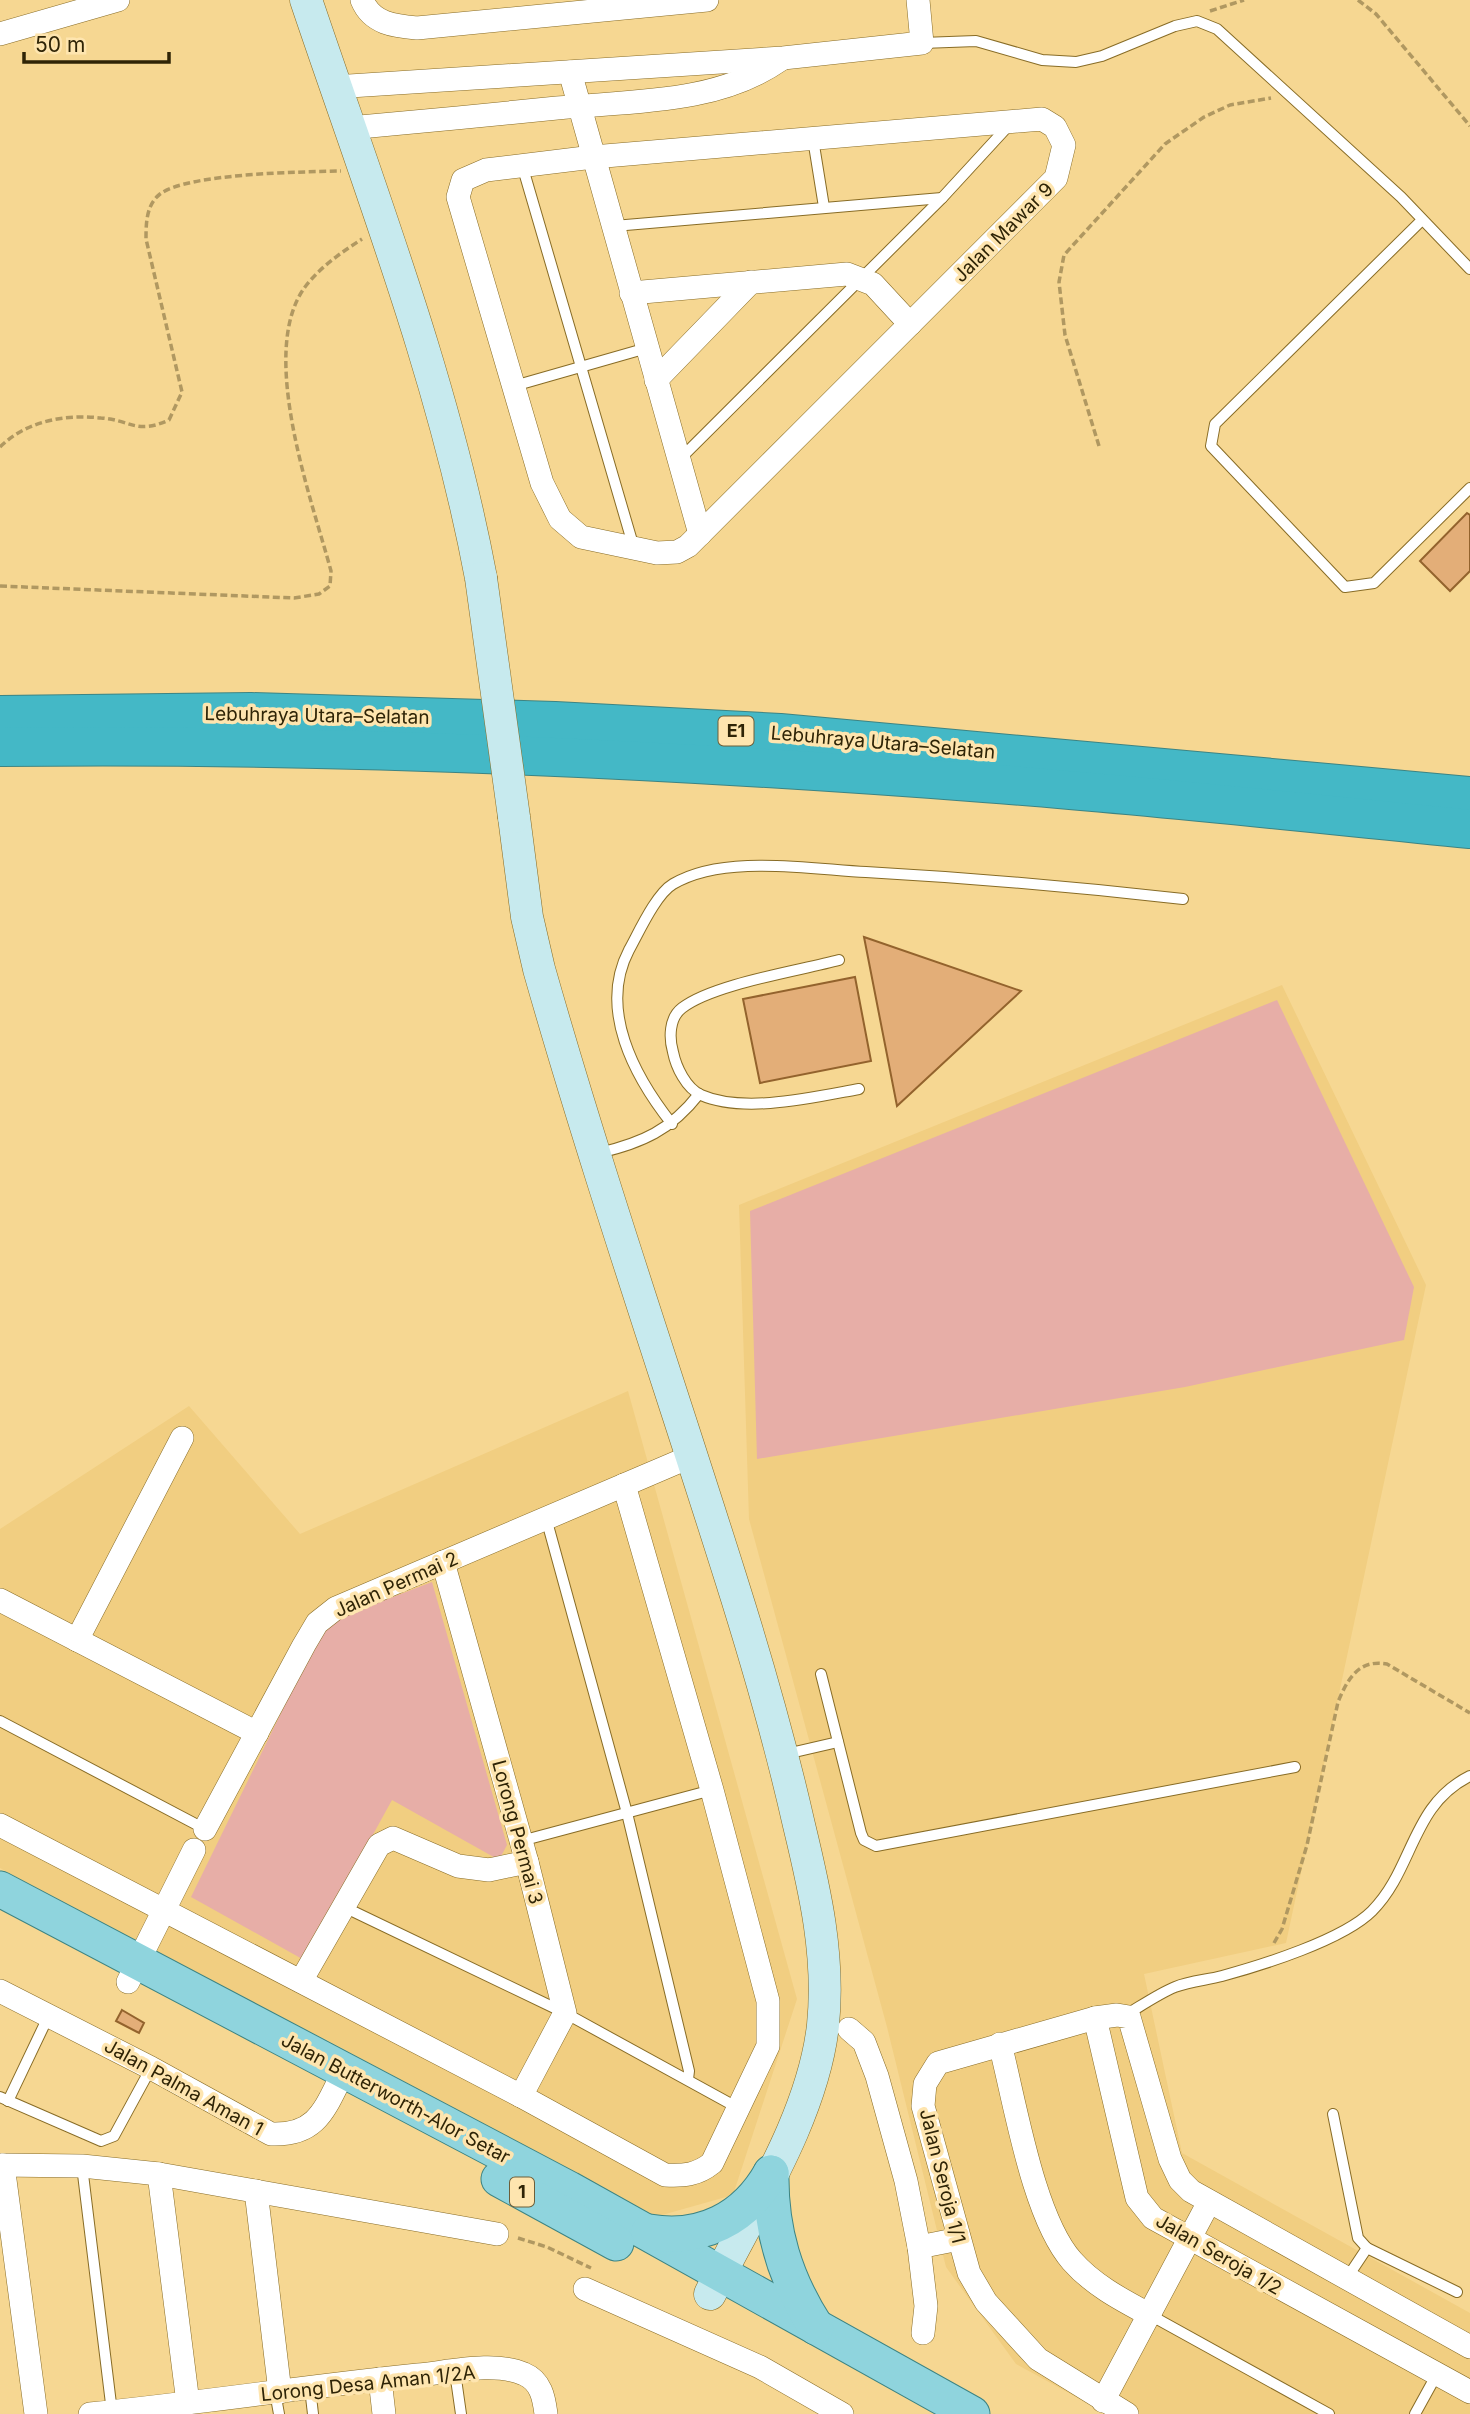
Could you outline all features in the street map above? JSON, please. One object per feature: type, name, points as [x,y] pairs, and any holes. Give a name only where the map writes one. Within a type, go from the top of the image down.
[{"type":"highway","name":"Lebuhraya Utara–Selatan","points":[[0,715],[251,712],[555,721],[753,732],[1470,796]]},
{"type":"highway","name":"Lebuhraya Utara–Selatan","points":[[0,747],[195,744],[446,751],[984,783],[1470,829]]},
{"type":"main road","points":[[306,0],[382,226],[454,458],[481,578],[526,905],[539,969],[783,1755],[818,1902],[825,1963],[823,2026],[810,2089],[715,2283]]},
{"type":"main road","name":"Jalan Butterworth-Alor Setar","points":[[0,1889],[133,1972],[715,2283],[929,2414]]},
{"type":"main road","name":"Jalan Butterworth-Alor Setar","points":[[0,1915],[133,1972]]},
{"type":"main road","name":"Jalan Butterworth-Alor Setar","points":[[339,2080],[645,2231],[715,2283],[816,2327],[969,2413]]},
{"type":"main road","points":[[645,2231],[686,2234],[726,2221],[752,2200],[771,2172]]},
{"type":"main road","points":[[771,2172],[773,2219],[780,2253],[792,2286],[816,2327]]},
{"type":"street","points":[[0,34],[46,10],[118,0]]},
{"type":"street","points":[[362,0],[376,18],[391,26],[417,27],[633,4],[707,0]]},
{"type":"street","points":[[334,87],[783,58],[922,43],[918,0]]},
{"type":"street","points":[[349,128],[698,93],[734,84],[763,72],[783,58]]},
{"type":"street","points":[[570,72],[700,534]]},
{"type":"street","name":"Jalan Mawar 9","points":[[1042,119],[1055,127],[1064,145],[1056,178],[700,534],[677,552],[634,548],[582,537],[560,519],[542,483],[458,197],[463,180],[486,170],[593,157],[1042,119]]},
{"type":"street","points":[[631,293],[830,273],[861,278],[873,284],[910,324]]},
{"type":"street","points":[[656,380],[751,282]]},
{"type":"street","points":[[77,1640],[181,1438]]},
{"type":"street","name":"Jalan Permai 2","points":[[205,1829],[317,1623],[336,1608],[692,1456]]},
{"type":"street","points":[[0,1825],[521,2095],[665,2175],[684,2176],[701,2172],[712,2163],[740,2109],[768,2046],[771,2025],[768,2001],[712,1790],[624,1485]]},
{"type":"street","name":"Lorong Permai 3","points":[[443,1562],[524,1852],[565,2013]]},
{"type":"street","points":[[0,1600],[257,1733]]},
{"type":"street","points":[[301,1982],[379,1845],[393,1838],[458,1866],[489,1870],[524,1852]]},
{"type":"street","points":[[133,1972],[194,1850]]},
{"type":"street","name":"Jalan Palma Aman 1","points":[[0,1991],[151,2068],[271,2134],[291,2135],[312,2127],[339,2080]]},
{"type":"street","points":[[521,2095],[565,2013]]},
{"type":"street","points":[[1126,2017],[1170,2159],[1180,2180],[1209,2202],[1470,2347]]},
{"type":"street","name":"Jalan Seroja 1/1","points":[[1126,2017],[1095,2018],[938,2063],[925,2084],[923,2106],[969,2273],[986,2302],[1014,2336],[1038,2359],[1128,2414]]},
{"type":"street","name":"Jalan Seroja 1/2","points":[[1095,2018],[1138,2198],[1153,2218],[1188,2240],[1470,2392]]},
{"type":"street","points":[[849,2029],[864,2042],[877,2076],[906,2181],[919,2247],[926,2306],[923,2333]]},
{"type":"street","points":[[1000,2044],[1049,2226],[1071,2260],[1105,2290],[1150,2315]]},
{"type":"street","points":[[36,2414],[2,2165],[82,2165],[159,2174],[497,2234]]},
{"type":"street","points":[[159,2174],[188,2403]]},
{"type":"street","points":[[256,2191],[278,2399]]},
{"type":"street","points":[[1103,2401],[1209,2202]]},
{"type":"street","points":[[919,2247],[959,2239]]},
{"type":"street","points":[[586,2289],[760,2367],[842,2414]]},
{"type":"street","name":"Lorong Desa Aman 1/2A","points":[[101,2413],[188,2403],[278,2399],[310,2388],[496,2369],[521,2373],[539,2387],[546,2414]]},
{"type":"street","points":[[380,2379],[384,2414]]},
{"type":"lane","points":[[922,43],[976,41],[1042,60],[1076,62],[1102,56],[1175,26],[1197,21],[1217,29],[1422,220],[1470,269]]},
{"type":"lane","points":[[679,460],[942,198],[1013,121]]},
{"type":"lane","points":[[813,139],[824,207]]},
{"type":"lane","points":[[522,165],[634,548]]},
{"type":"lane","points":[[613,227],[942,198]]},
{"type":"lane","points":[[1422,220],[1215,424],[1211,446],[1345,587],[1374,583],[1470,488]]},
{"type":"lane","points":[[514,386],[647,348]]},
{"type":"lane","points":[[672,1124],[651,1098],[631,1059],[617,1012],[619,969],[647,917],[669,885],[683,878],[707,870],[772,867],[1016,880],[1183,899]]},
{"type":"lane","points":[[839,960],[737,986],[680,1009],[670,1027],[672,1049],[678,1071],[699,1094],[748,1103],[798,1100],[859,1089]]},
{"type":"lane","points":[[596,1154],[631,1146],[654,1136],[672,1124],[699,1094]]},
{"type":"lane","points":[[546,1518],[627,1812],[689,2071],[688,2079]]},
{"type":"lane","points":[[821,1674],[864,1840],[876,1846],[1295,1767]]},
{"type":"lane","points":[[0,1721],[205,1829]]},
{"type":"lane","points":[[783,1755],[838,1742]]},
{"type":"lane","points":[[1126,2017],[1176,1986],[1261,1964],[1347,1929],[1373,1911],[1391,1884],[1424,1815],[1454,1783],[1470,1776]]},
{"type":"lane","points":[[524,1852],[627,1812],[712,1790]]},
{"type":"lane","points":[[345,1907],[565,2013],[740,2109]]},
{"type":"lane","points":[[50,2015],[4,2099],[101,2141],[114,2136],[151,2068]]},
{"type":"lane","points":[[1333,2114],[1359,2238],[1367,2248],[1457,2292]]},
{"type":"lane","points":[[82,2165],[101,2413]]},
{"type":"lane","points":[[1347,2278],[1367,2248]]},
{"type":"lane","points":[[1150,2315],[1329,2414]]},
{"type":"lane","points":[[455,2372],[461,2414]]},
{"type":"lane","points":[[1415,2414],[1437,2374]]},
{"type":"lane","points":[[310,2388],[313,2414]]},
{"type":"path","points":[[1197,21],[1212,10],[1244,0]]},
{"type":"path","points":[[1358,0],[1376,14],[1470,126]]},
{"type":"path","points":[[1099,446],[1065,335],[1059,282],[1064,255],[1165,144],[1204,117],[1230,105],[1287,95]]},
{"type":"path","points":[[0,447],[28,426],[63,418],[103,418],[133,428],[156,426],[169,420],[182,392],[146,239],[146,216],[160,194],[190,184],[245,174],[363,170]]},
{"type":"path","points":[[0,586],[294,598],[319,594],[330,586],[331,571],[290,419],[285,361],[288,338],[304,288],[334,257],[382,226]]},
{"type":"path","points":[[1261,1964],[1282,1929],[1317,1806],[1338,1702],[1346,1682],[1361,1666],[1372,1661],[1387,1664],[1470,1713]]},
{"type":"shaded area","points":[[1282,985],[1426,1285],[1286,1943],[1144,1974],[1182,2153],[1470,2313],[1470,2414],[1107,2414],[1016,2364],[946,2267],[887,2027],[749,1519],[739,1205]]},
{"type":"shaded area","points":[[1277,1000],[1414,1287],[1404,1340],[1185,1387],[757,1459],[750,1211]]},
{"type":"shaded area","points":[[628,1391],[797,1999],[733,2195],[655,2217],[327,2040],[176,1966],[0,1868],[0,1529],[189,1406],[300,1534]]},
{"type":"shaded area","points":[[432,1582],[507,1845],[499,1860],[392,1800],[304,1960],[191,1897],[325,1623]]},
{"type":"building","points":[[1467,513],[1470,515],[1470,571],[1450,591],[1420,561]]},
{"type":"building","points":[[864,937],[1021,991],[897,1106]]},
{"type":"building","points":[[855,977],[871,1061],[760,1083],[743,999]]},
{"type":"building","points":[[122,2010],[144,2023],[139,2033],[116,2021]]}]
